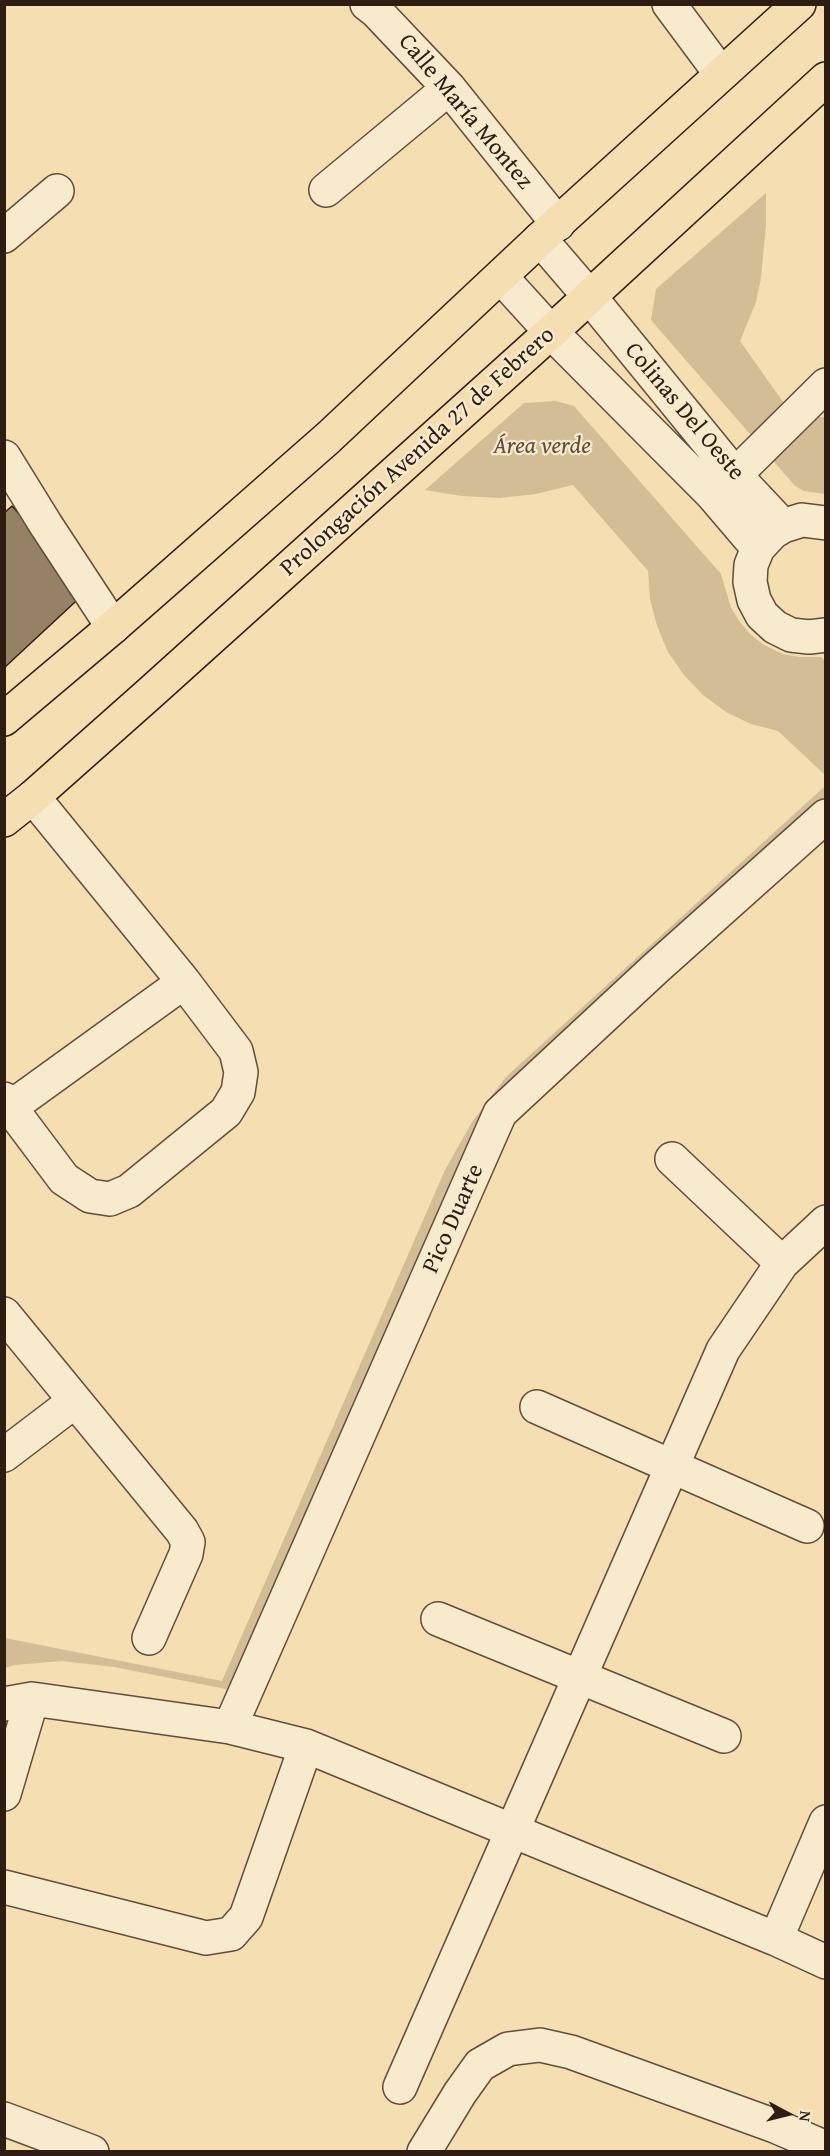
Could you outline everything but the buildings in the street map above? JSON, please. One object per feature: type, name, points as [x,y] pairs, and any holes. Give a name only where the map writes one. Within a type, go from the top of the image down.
[{"type":"main road","points":[[4,719],[113,627],[328,438],[501,276],[799,4]]},
{"type":"main road","name":"Prolongación Avenida 27 de Febrero","points":[[4,820],[33,797],[551,332],[825,79]]},
{"type":"street","points":[[669,4],[721,74]]},
{"type":"street","name":"Calle María Montez","points":[[374,7],[449,88],[549,232],[589,296]]},
{"type":"street","points":[[326,190],[449,88]]},
{"type":"street","points":[[4,236],[57,191]]},
{"type":"street","name":"Colinas Del Oeste","points":[[501,276],[551,332],[724,485],[783,526]]},
{"type":"street","name":"Colinas Del Oeste","points":[[589,296],[724,485],[758,548]]},
{"type":"street","points":[[724,485],[825,385]]},
{"type":"street","points":[[4,457],[113,627]]},
{"type":"street","points":[[825,523],[802,520],[773,532],[758,548],[751,565],[750,582],[754,600],[762,615],[775,627],[791,635],[808,637],[825,635]]},
{"type":"street","points":[[33,797],[184,982],[236,1051],[241,1072],[238,1092],[226,1112],[129,1191],[110,1199],[90,1196],[64,1179],[8,1103],[184,982]]},
{"type":"street","name":"Pico Duarte","points":[[230,1727],[500,1113],[656,968],[825,816]]},
{"type":"street","points":[[672,1159],[782,1263]]},
{"type":"street","points":[[399,2086],[723,1350],[782,1263],[825,1222]]},
{"type":"street","points":[[4,1314],[188,1542],[186,1554],[149,1638]]},
{"type":"street","points":[[4,1455],[75,1401]]},
{"type":"street","points":[[537,1407],[807,1526]]},
{"type":"street","points":[[438,1619],[724,1736]]},
{"type":"street","points":[[4,1794],[18,1702],[230,1727],[306,1746],[776,1939],[825,1962]]},
{"type":"street","points":[[4,1887],[206,1938],[231,1934],[246,1917],[306,1746]]},
{"type":"street","points":[[776,1939],[825,1822]]},
{"type":"street","points":[[424,2151],[460,2093],[480,2066],[508,2049],[540,2045],[571,2052],[764,2122],[825,2148]]},
{"type":"street","points":[[4,2119],[92,2151]]},
{"type":"green space","points":[[766,193],[766,225],[761,278],[756,302],[740,341],[793,416],[825,417],[825,494],[804,491],[795,486],[651,320],[656,289]]},
{"type":"green space","name":"Área verde","points":[[556,401],[574,406],[721,574],[731,608],[751,635],[764,645],[783,654],[821,657],[825,661],[825,775],[778,731],[751,724],[726,712],[703,695],[684,675],[668,652],[657,626],[650,599],[648,571],[573,485],[536,494],[499,498],[462,496],[425,490],[524,403]]},
{"type":"green space","points":[[825,786],[825,805],[535,1070],[236,1691],[114,1667],[62,1661],[5,1668],[5,1638],[222,1681],[445,1170],[472,1122],[505,1078]]}]
